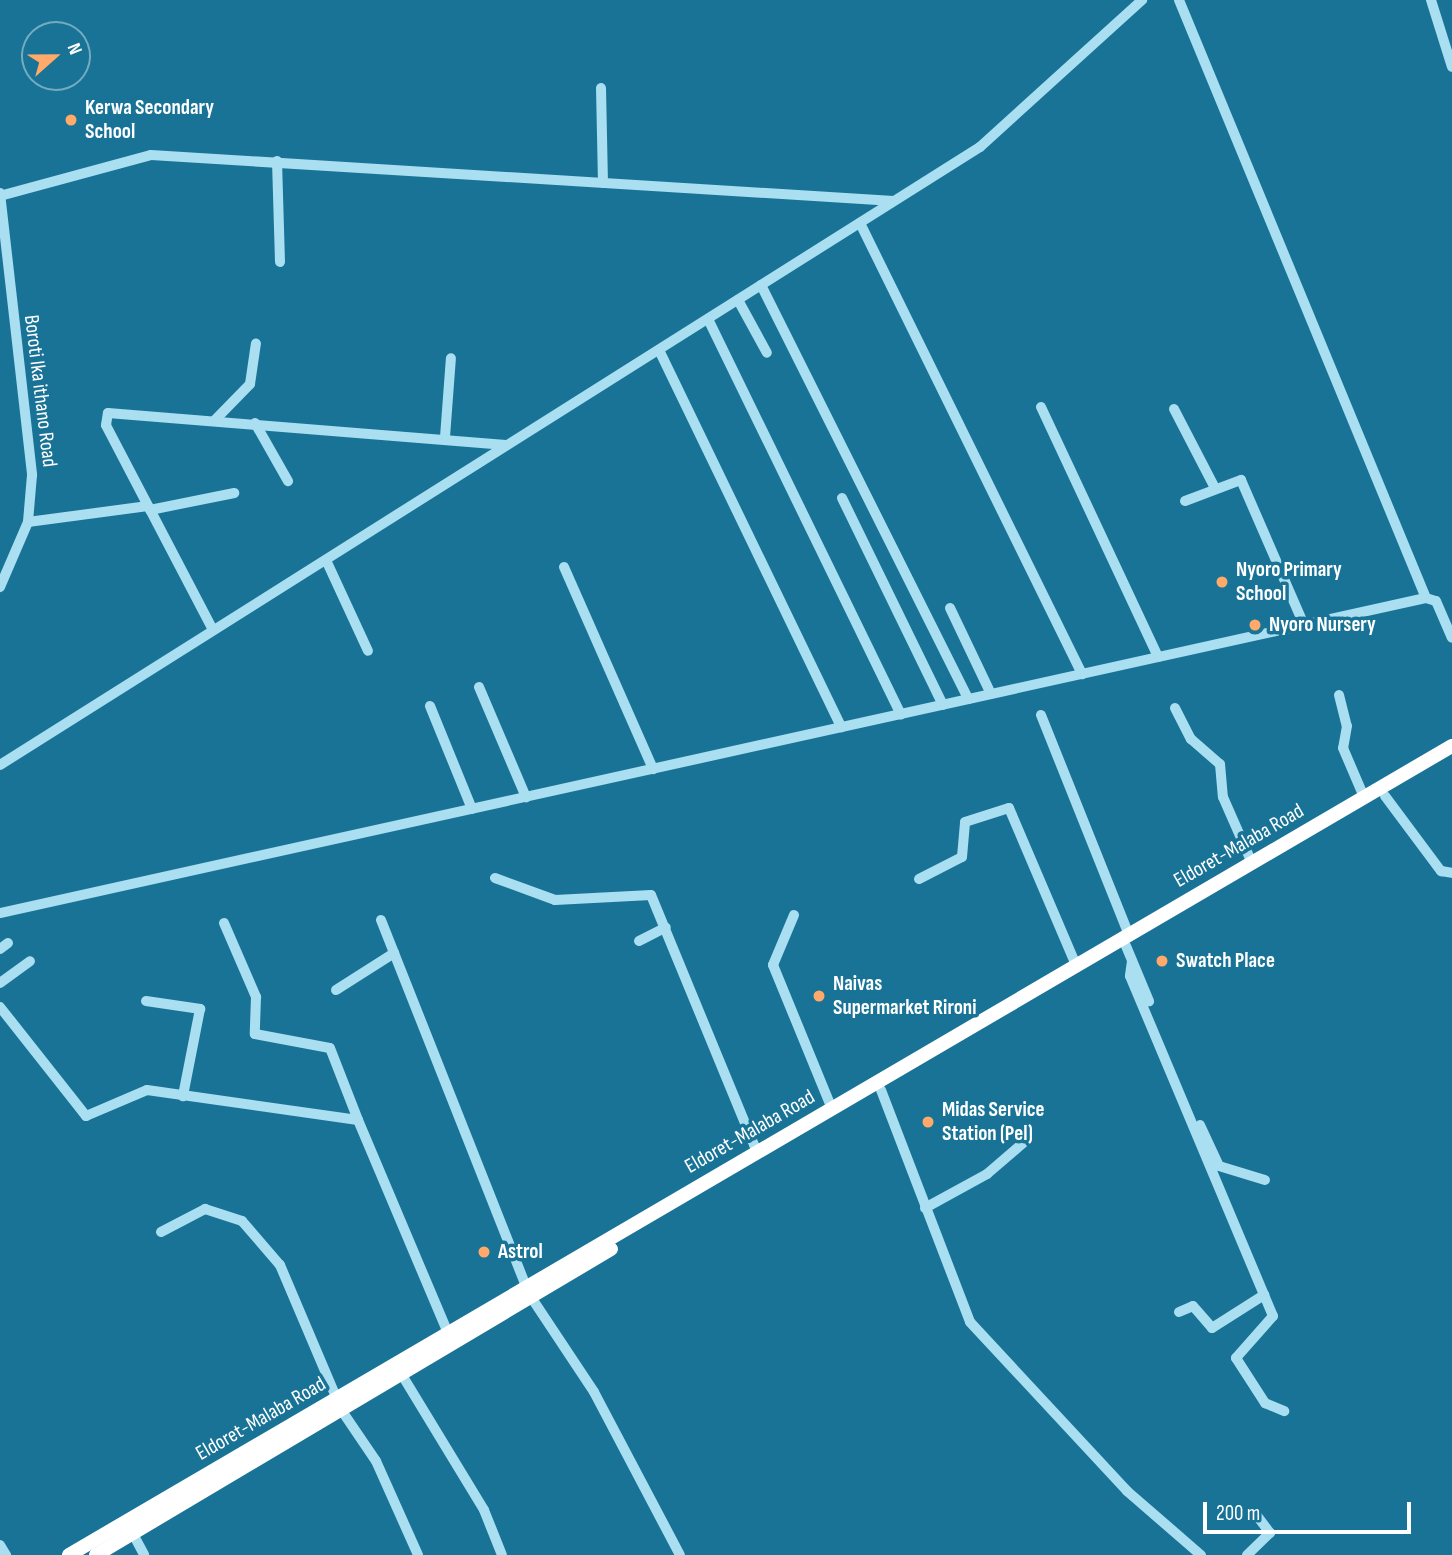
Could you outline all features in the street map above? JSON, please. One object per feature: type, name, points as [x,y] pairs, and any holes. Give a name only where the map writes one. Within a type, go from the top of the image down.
[{"type":"highway","name":"Eldoret-Malaba Road","points":[[96,1555],[340,1405],[449,1333],[529,1292],[881,1090],[1252,863],[1452,746]]},
{"type":"highway","name":"Eldoret-Malaba Road","points":[[69,1555],[340,1405],[402,1375],[529,1292],[757,1152],[1076,965],[1128,941],[1452,757]]},
{"type":"street","points":[[0,765],[860,223],[1008,126],[1142,0]]},
{"type":"street","points":[[1179,0],[1426,598]]},
{"type":"street","points":[[1431,0],[1452,67]]},
{"type":"street","points":[[601,88],[603,183]]},
{"type":"street","points":[[0,195],[151,155],[894,201]]},
{"type":"street","points":[[277,161],[280,262]]},
{"type":"street","name":"Boroti Ika ithano Road","points":[[0,195],[1,226],[32,475],[28,522],[0,587]]},
{"type":"street","points":[[860,223],[1082,674]]},
{"type":"street","points":[[761,285],[968,699]]},
{"type":"street","points":[[738,300],[767,353]]},
{"type":"street","points":[[708,319],[901,714]]},
{"type":"street","points":[[215,420],[250,384],[256,343]]},
{"type":"street","points":[[659,350],[841,727]]},
{"type":"street","points":[[444,437],[451,358]]},
{"type":"street","points":[[1041,407],[1158,657]]},
{"type":"street","points":[[1174,409],[1215,488]]},
{"type":"street","points":[[214,630],[149,508],[107,414],[444,437],[507,445]]},
{"type":"street","points":[[255,423],[288,481]]},
{"type":"street","points":[[1185,501],[1241,480],[1304,625]]},
{"type":"street","points":[[28,522],[149,508],[234,493]]},
{"type":"street","points":[[842,498],[943,705]]},
{"type":"street","points":[[326,559],[368,651]]},
{"type":"street","points":[[564,567],[653,769]]},
{"type":"street","points":[[0,913],[1426,598],[1436,601],[1452,638]]},
{"type":"street","points":[[950,608],[991,694]]},
{"type":"street","points":[[479,687],[526,797]]},
{"type":"street","points":[[1339,695],[1347,727],[1343,748],[1364,797]]},
{"type":"street","points":[[430,706],[472,809]]},
{"type":"street","points":[[1175,708],[1191,739],[1220,764],[1223,797],[1252,863]]},
{"type":"street","points":[[1041,715],[1128,941],[1132,961],[1216,1163],[1265,1180]]},
{"type":"street","points":[[1385,796],[1441,871],[1452,873]]},
{"type":"street","points":[[919,879],[961,857],[965,822],[1009,807],[1076,965]]},
{"type":"street","points":[[495,878],[555,900],[648,894],[666,927],[757,1152]]},
{"type":"street","points":[[793,915],[774,965],[832,1108]]},
{"type":"street","points":[[380,920],[529,1292],[594,1392],[680,1555]]},
{"type":"street","points":[[225,923],[256,997],[255,1034],[330,1048],[449,1333]]},
{"type":"street","points":[[639,941],[666,927]]},
{"type":"street","points":[[336,989],[394,953]]},
{"type":"street","points":[[0,983],[30,961]]},
{"type":"street","points":[[1132,961],[1130,975],[1265,1295],[1273,1322],[1236,1356],[1265,1403],[1284,1411]]},
{"type":"street","points":[[146,1001],[200,1009],[183,1096]]},
{"type":"street","points":[[0,1007],[86,1116],[143,1091],[358,1120]]},
{"type":"street","points":[[881,1090],[964,1310],[982,1337],[1127,1490],[1201,1555]]},
{"type":"street","points":[[925,1208],[987,1174],[1023,1143]]},
{"type":"street","points":[[161,1232],[205,1209],[242,1222],[280,1265],[340,1405],[376,1461],[418,1555]]},
{"type":"street","points":[[1179,1312],[1193,1306],[1212,1328],[1265,1295]]},
{"type":"street","points":[[402,1375],[484,1510],[502,1555]]},
{"type":"street","points":[[1247,1555],[1270,1533],[1255,1513]]},
{"type":"street","points":[[132,1532],[144,1555]]},
{"type":"street","points":[[0,1545],[6,1555]]},
{"type":"place","name":"Kerwa Secondary School","points":[[71,120]]},
{"type":"place","name":"Nyoro Primary School","points":[[1222,582]]},
{"type":"place","name":"Nyoro Nursery","points":[[1255,625]]},
{"type":"place","name":"Swatch Place","points":[[1162,961]]},
{"type":"place","name":"Naivas Supermarket Rironi","points":[[819,996]]},
{"type":"place","name":"Midas Service Station (Pel)","points":[[928,1122]]},
{"type":"place","name":"Astrol","points":[[484,1252]]}]
